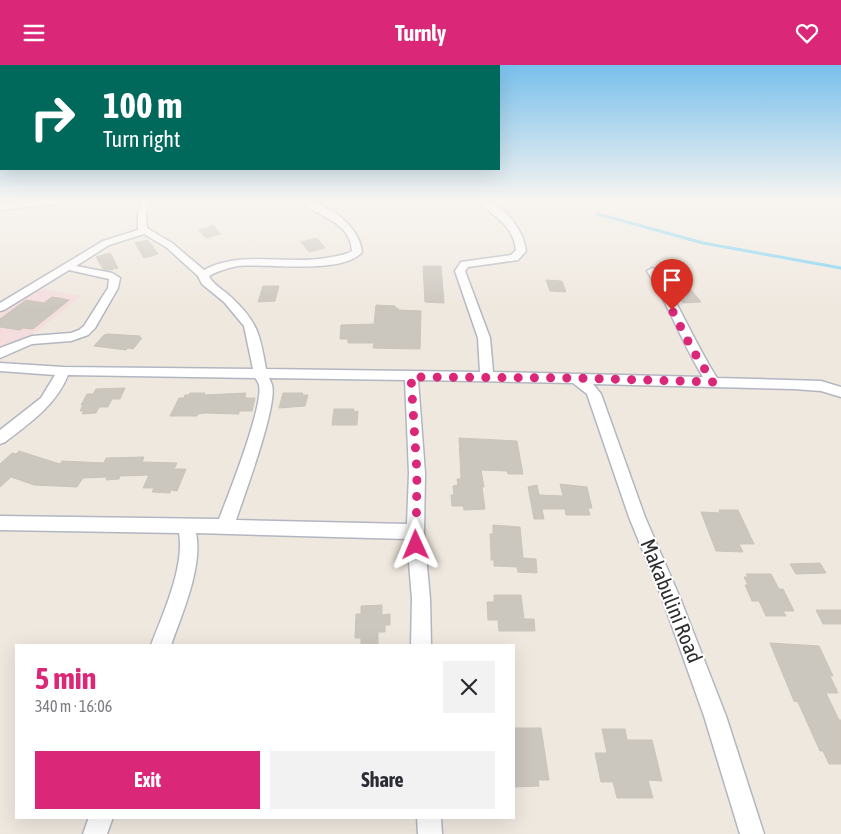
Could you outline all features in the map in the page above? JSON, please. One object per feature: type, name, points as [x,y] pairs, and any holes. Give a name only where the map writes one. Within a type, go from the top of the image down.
[{"type":"street","points":[[0,308],[106,243],[128,236]]},
{"type":"street","points":[[152,236],[169,245],[203,275],[206,282],[234,306],[250,325],[254,337],[260,374],[266,386],[248,464],[225,526]]},
{"type":"street","points":[[203,275],[235,264],[266,262],[311,264],[346,259],[357,252],[356,239],[354,236]]},
{"type":"street","points":[[486,377],[487,362],[484,338],[460,271],[465,264],[514,258],[521,251],[521,245],[516,236]]},
{"type":"street","points":[[0,354],[36,339],[72,337],[85,333],[89,328],[113,288],[115,279],[108,275],[67,267]]},
{"type":"street","points":[[652,271],[664,289],[692,349],[713,382]]},
{"type":"street","points":[[0,367],[63,371],[574,378],[713,382],[812,385],[841,392]]},
{"type":"street","points":[[0,438],[33,413],[49,397],[60,380],[63,371]]},
{"type":"street","points":[[411,377],[417,473],[415,532],[421,599],[421,644]]},
{"type":"street","name":"Makabulini Road","points":[[574,378],[591,389],[594,394],[637,517],[674,606],[715,716],[752,834]]},
{"type":"street","points":[[0,523],[225,526],[415,532]]},
{"type":"street","points":[[161,644],[182,582],[188,557],[189,537],[186,526]]},
{"type":"street","points":[[95,834],[99,819]]},
{"type":"street","points":[[429,819],[430,834]]},
{"type":"shaded area","points":[[35,288],[81,296],[39,330],[5,349],[0,349],[0,314]]},
{"type":"building","points":[[317,238],[325,248],[309,252],[301,242]]},
{"type":"building","points":[[148,240],[158,254],[144,258],[135,243]]},
{"type":"building","points":[[110,253],[118,268],[103,269],[96,257]]},
{"type":"building","points":[[423,266],[441,266],[444,303],[425,302]]},
{"type":"building","points":[[546,280],[562,281],[566,292],[550,291]]},
{"type":"building","points":[[263,286],[279,286],[275,301],[258,302]]},
{"type":"building","points":[[689,287],[701,302],[683,303],[680,299],[676,299],[670,288]]},
{"type":"building","points":[[52,297],[69,300],[33,329],[23,328],[20,330],[0,327],[0,319],[26,300],[44,303]]},
{"type":"building","points":[[376,305],[395,306],[398,310],[421,311],[420,349],[373,348],[374,343],[348,343],[348,339],[340,339],[341,325],[374,324]]},
{"type":"building","points":[[104,335],[140,336],[139,338],[142,338],[133,349],[128,348],[126,350],[94,346]]},
{"type":"building","points":[[125,388],[120,399],[112,399],[108,407],[99,407],[96,413],[82,414],[84,411],[80,411],[87,394],[93,394],[96,389]]},
{"type":"building","points":[[205,393],[204,395],[246,393],[245,398],[255,398],[252,411],[239,411],[239,414],[205,413],[198,414],[197,416],[170,416],[179,398],[184,398],[185,395]]},
{"type":"building","points":[[283,393],[303,393],[302,395],[308,395],[305,406],[279,408]]},
{"type":"building","points":[[334,409],[354,409],[353,412],[358,411],[357,425],[332,425]]},
{"type":"building","points":[[459,438],[517,441],[523,474],[481,470],[485,509],[464,510],[463,506],[452,506],[451,495],[454,495],[453,486],[458,485],[457,479],[461,479]]},
{"type":"building","points":[[19,451],[60,464],[62,461],[104,463],[106,458],[144,457],[142,462],[177,463],[174,469],[186,469],[177,491],[171,490],[170,493],[152,492],[154,488],[143,488],[149,475],[120,476],[119,479],[106,480],[107,477],[83,478],[77,487],[34,485],[11,477],[0,487],[0,464],[12,453],[16,454]]},
{"type":"building","points":[[560,484],[587,487],[592,508],[588,508],[590,515],[566,515],[565,509],[542,509],[544,519],[534,519],[528,487],[537,485],[539,495],[563,496]]},
{"type":"building","points":[[719,510],[738,510],[754,544],[739,544],[743,552],[716,551],[701,512],[720,513]]},
{"type":"building","points":[[493,525],[520,527],[523,558],[536,559],[537,573],[518,572],[517,567],[494,566],[494,560],[491,560],[490,534],[493,534]]},
{"type":"building","points":[[820,563],[826,573],[796,574],[790,564]]},
{"type":"building","points":[[746,574],[771,574],[779,589],[783,589],[794,611],[783,611],[786,616],[766,616],[759,601],[752,601],[745,585],[748,585],[744,577],[748,577]]},
{"type":"building","points":[[494,595],[521,595],[524,619],[534,619],[535,631],[499,631],[498,620],[488,620],[487,602],[494,602]]},
{"type":"building","points":[[382,605],[382,615],[390,614],[390,625],[385,625],[385,632],[378,632],[378,644],[361,644],[361,638],[355,638],[356,614],[361,614],[361,606]]},
{"type":"building","points":[[816,610],[841,610],[841,624],[823,624]]},
{"type":"building","points":[[770,643],[819,646],[833,676],[830,676],[838,693],[826,693],[839,720],[841,720],[841,764],[829,764],[823,751],[820,751],[798,702],[794,701]]},
{"type":"building","points":[[515,728],[541,728],[549,780],[538,780],[539,786],[515,787]]},
{"type":"building","points":[[602,729],[625,729],[627,740],[652,740],[662,781],[648,780],[653,798],[617,798],[613,782],[601,782],[595,753],[607,753]]},
{"type":"waterway","points":[[677,236],[703,243],[841,268]]},
{"type":"route","points":[[416,545],[416,438],[411,377],[574,378],[713,382],[692,349],[672,310]]}]
